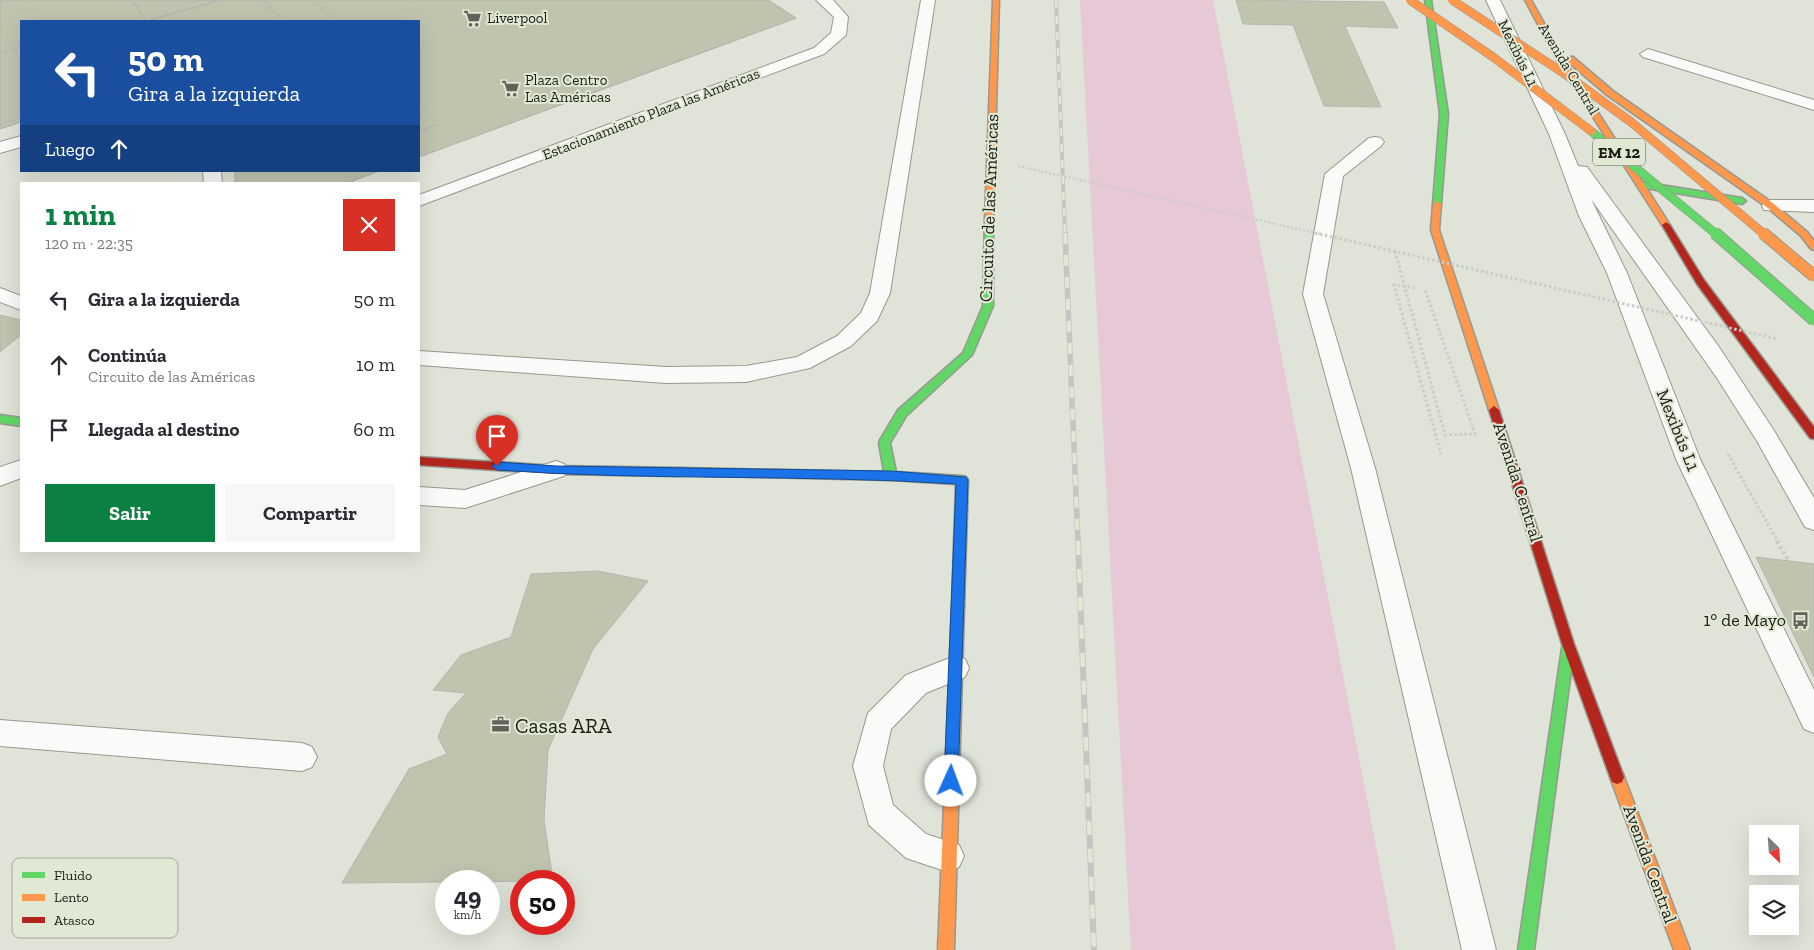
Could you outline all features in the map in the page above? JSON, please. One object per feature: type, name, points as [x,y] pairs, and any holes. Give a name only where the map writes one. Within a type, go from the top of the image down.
[{"type":"main road","name":"Circuito de las Américas","points":[[891,476],[884,443],[902,413],[967,354],[988,306],[989,160],[996,0]]},
{"type":"main road","name":"EM 12","points":[[1410,0],[1497,58],[1590,129],[1680,201],[1814,320]]},
{"type":"main road","name":"Avenida Central","points":[[1428,0],[1444,114],[1436,230],[1526,507],[1568,644],[1682,950]]},
{"type":"main road","name":"EM 12","points":[[1452,0],[1534,53],[1630,121],[1714,189],[1814,276]]},
{"type":"main road","name":"Avenida Central","points":[[1528,0],[1563,64],[1642,185],[1700,282],[1814,435]]},
{"type":"main road","points":[[1554,45],[1610,93],[1771,206],[1804,234],[1814,247]]},
{"type":"main road","points":[[1642,185],[1771,206]]},
{"type":"main road","points":[[0,419],[20,422]]},
{"type":"main road","points":[[420,461],[556,470],[891,476],[962,480],[946,950]]},
{"type":"main road","points":[[1526,950],[1568,644]]},
{"type":"lane","name":"Estacionamiento Plaza las Américas","points":[[420,201],[819,51],[838,35],[840,18],[832,6],[823,0]]},
{"type":"lane","points":[[420,358],[666,375],[746,374],[802,363],[844,341],[870,316],[880,293],[928,0]]},
{"type":"lane","name":"Mexibús L1","points":[[1493,0],[1557,134],[1588,216],[1617,273],[1688,459],[1814,720]]},
{"type":"lane","points":[[1648,54],[1814,105]]},
{"type":"lane","name":"Mexibús L1","points":[[1557,134],[1612,218],[1712,354],[1770,443],[1814,520]]},
{"type":"lane","points":[[0,148],[20,141]]},
{"type":"lane","points":[[1375,142],[1334,174],[1313,294],[1363,468],[1479,950]]},
{"type":"lane","points":[[1771,206],[1814,206]]},
{"type":"lane","points":[[0,295],[20,303]]},
{"type":"lane","points":[[0,477],[20,469]]},
{"type":"lane","points":[[420,496],[465,499],[556,470]]},
{"type":"lane","points":[[948,856],[917,847],[880,814],[868,766],[878,722],[916,684],[955,668]]},
{"type":"lane","points":[[0,733],[302,757]]},
{"type":"path","points":[[1018,166],[1636,305],[1786,342]]},
{"type":"path","points":[[1395,251],[1445,435],[1475,434],[1425,288],[1394,285],[1441,454]]},
{"type":"path","points":[[1726,450],[1788,560]]},
{"type":"shaded area","points":[[1080,0],[1213,0],[1396,950],[1131,950]]},
{"type":"building","points":[[0,0],[132,0],[146,20],[20,20],[20,122],[0,129]]},
{"type":"building","points":[[0,0],[132,0],[146,20],[20,20],[20,122],[0,129]]},
{"type":"building","name":"Plaza Centro Las Américas","points":[[132,0],[768,0],[796,18],[420,157],[420,20],[146,20]]},
{"type":"building","points":[[132,0],[220,0],[150,20],[146,20]]},
{"type":"building","points":[[220,0],[263,0],[282,20],[150,20]]},
{"type":"building","points":[[263,0],[313,0],[333,20],[282,20]]},
{"type":"building","name":"Plaza Centro Las Américas","points":[[313,0],[768,0],[796,18],[420,157],[420,131],[439,124],[420,105],[420,20],[333,20]]},
{"type":"building","points":[[1236,0],[1384,2],[1398,28],[1345,26],[1381,107],[1324,106],[1293,25],[1243,24]]},
{"type":"building","points":[[20,47],[20,118],[0,124],[0,53]]},
{"type":"building","points":[[420,105],[439,124],[420,131]]},
{"type":"building","points":[[235,172],[376,172],[350,182],[235,182]]},
{"type":"building","points":[[235,172],[376,172],[350,182],[235,182]]},
{"type":"building","points":[[0,315],[20,320],[20,336],[0,352]]},
{"type":"building","name":"1° de Mayo","points":[[1756,557],[1814,564],[1814,677]]},
{"type":"building","name":"Casas ARA","points":[[598,571],[648,581],[593,649],[548,750],[544,820],[551,870],[510,870],[510,881],[500,882],[500,870],[435,870],[435,882],[342,883],[409,769],[447,754],[438,737],[448,713],[466,693],[433,690],[461,655],[511,637],[531,574]]},
{"type":"railway","points":[[1056,0],[1065,234]]},
{"type":"railway","points":[[1065,233],[1078,542]]},
{"type":"railway","points":[[1078,541],[1094,950]]},
{"type":"traffic: fast","points":[[1428,0],[1444,114],[1437,204]]},
{"type":"traffic: fast","points":[[1591,131],[1691,212],[1814,320]]},
{"type":"traffic: fast","points":[[1642,185],[1742,201]]},
{"type":"traffic: fast","points":[[891,476],[884,443],[902,413],[967,355],[988,306],[989,219]]},
{"type":"traffic: fast","points":[[0,419],[20,422]]},
{"type":"traffic: fast","points":[[680,472],[891,476],[962,480],[958,607]]},
{"type":"traffic: fast","points":[[1526,950],[1568,648]]},
{"type":"traffic: slow","points":[[989,219],[996,0]]},
{"type":"traffic: slow","points":[[1410,0],[1493,57],[1591,131]]},
{"type":"traffic: slow","points":[[1452,0],[1565,74],[1631,122],[1814,276]]},
{"type":"traffic: slow","points":[[1528,0],[1563,64],[1666,225]]},
{"type":"traffic: slow","points":[[1570,59],[1610,93],[1771,206]]},
{"type":"traffic: slow","points":[[1437,204],[1435,230],[1494,410]]},
{"type":"traffic: slow","points":[[1771,206],[1804,234],[1814,247]]},
{"type":"traffic: slow","points":[[946,950],[958,607]]},
{"type":"traffic: slow","points":[[1617,777],[1682,950]]},
{"type":"traffic: jam","points":[[1666,225],[1700,282],[1814,435]]},
{"type":"traffic: jam","points":[[1494,410],[1568,644],[1617,777]]},
{"type":"traffic: jam","points":[[420,461],[556,470],[680,472]]},
{"type":"place","name":"Liverpool","points":[[473,18]]},
{"type":"place","name":"Plaza Centro Las Américas","points":[[511,89]]},
{"type":"place","name":"1° de Mayo","points":[[1800,620]]},
{"type":"place","name":"Casas ARA","points":[[501,725]]},
{"type":"route","points":[[497,466],[556,470],[891,476],[962,480],[951,781]]}]
